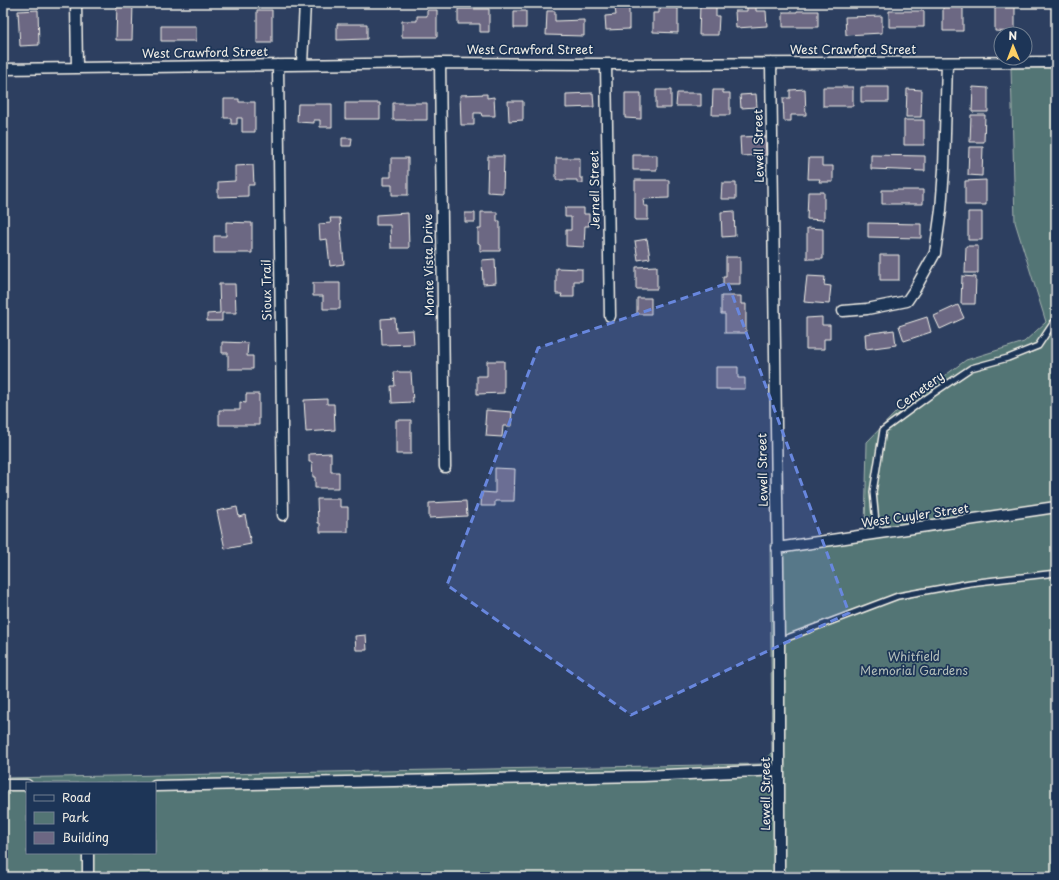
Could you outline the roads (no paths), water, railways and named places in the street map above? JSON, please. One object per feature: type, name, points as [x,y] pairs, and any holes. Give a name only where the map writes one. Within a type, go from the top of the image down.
[{"type":"street","points":[[76,3],[77,68]]},
{"type":"street","points":[[302,64],[305,3]]},
{"type":"street","name":"West Crawford Street","points":[[3,69],[440,63],[606,64],[1056,62]]},
{"type":"street","name":"Monte Vista Drive","points":[[440,63],[445,467]]},
{"type":"street","name":"Lewell Street","points":[[771,63],[779,641],[779,877]]},
{"type":"street","points":[[843,311],[868,310],[907,301],[916,289],[935,253],[944,169],[947,63]]},
{"type":"street","name":"Jernell Street","points":[[606,64],[610,316]]},
{"type":"street","name":"Sioux Trail","points":[[278,65],[283,515]]},
{"type":"street","name":"West Cuyler Street","points":[[777,548],[1056,507]]},
{"type":"street","points":[[156,786],[643,776],[779,770]]},
{"type":"street","points":[[3,785],[26,785]]},
{"type":"street","points":[[88,854],[88,877]]},
{"type":"lane","name":"Cemetery","points":[[877,534],[872,492],[883,430],[971,368],[1008,358],[1038,346],[1056,319]]},
{"type":"lane","points":[[779,641],[898,596],[970,583],[1056,573]]},
{"type":"park label","name":"Whitfield Memorial Gardens","points":[[914,664]]}]
